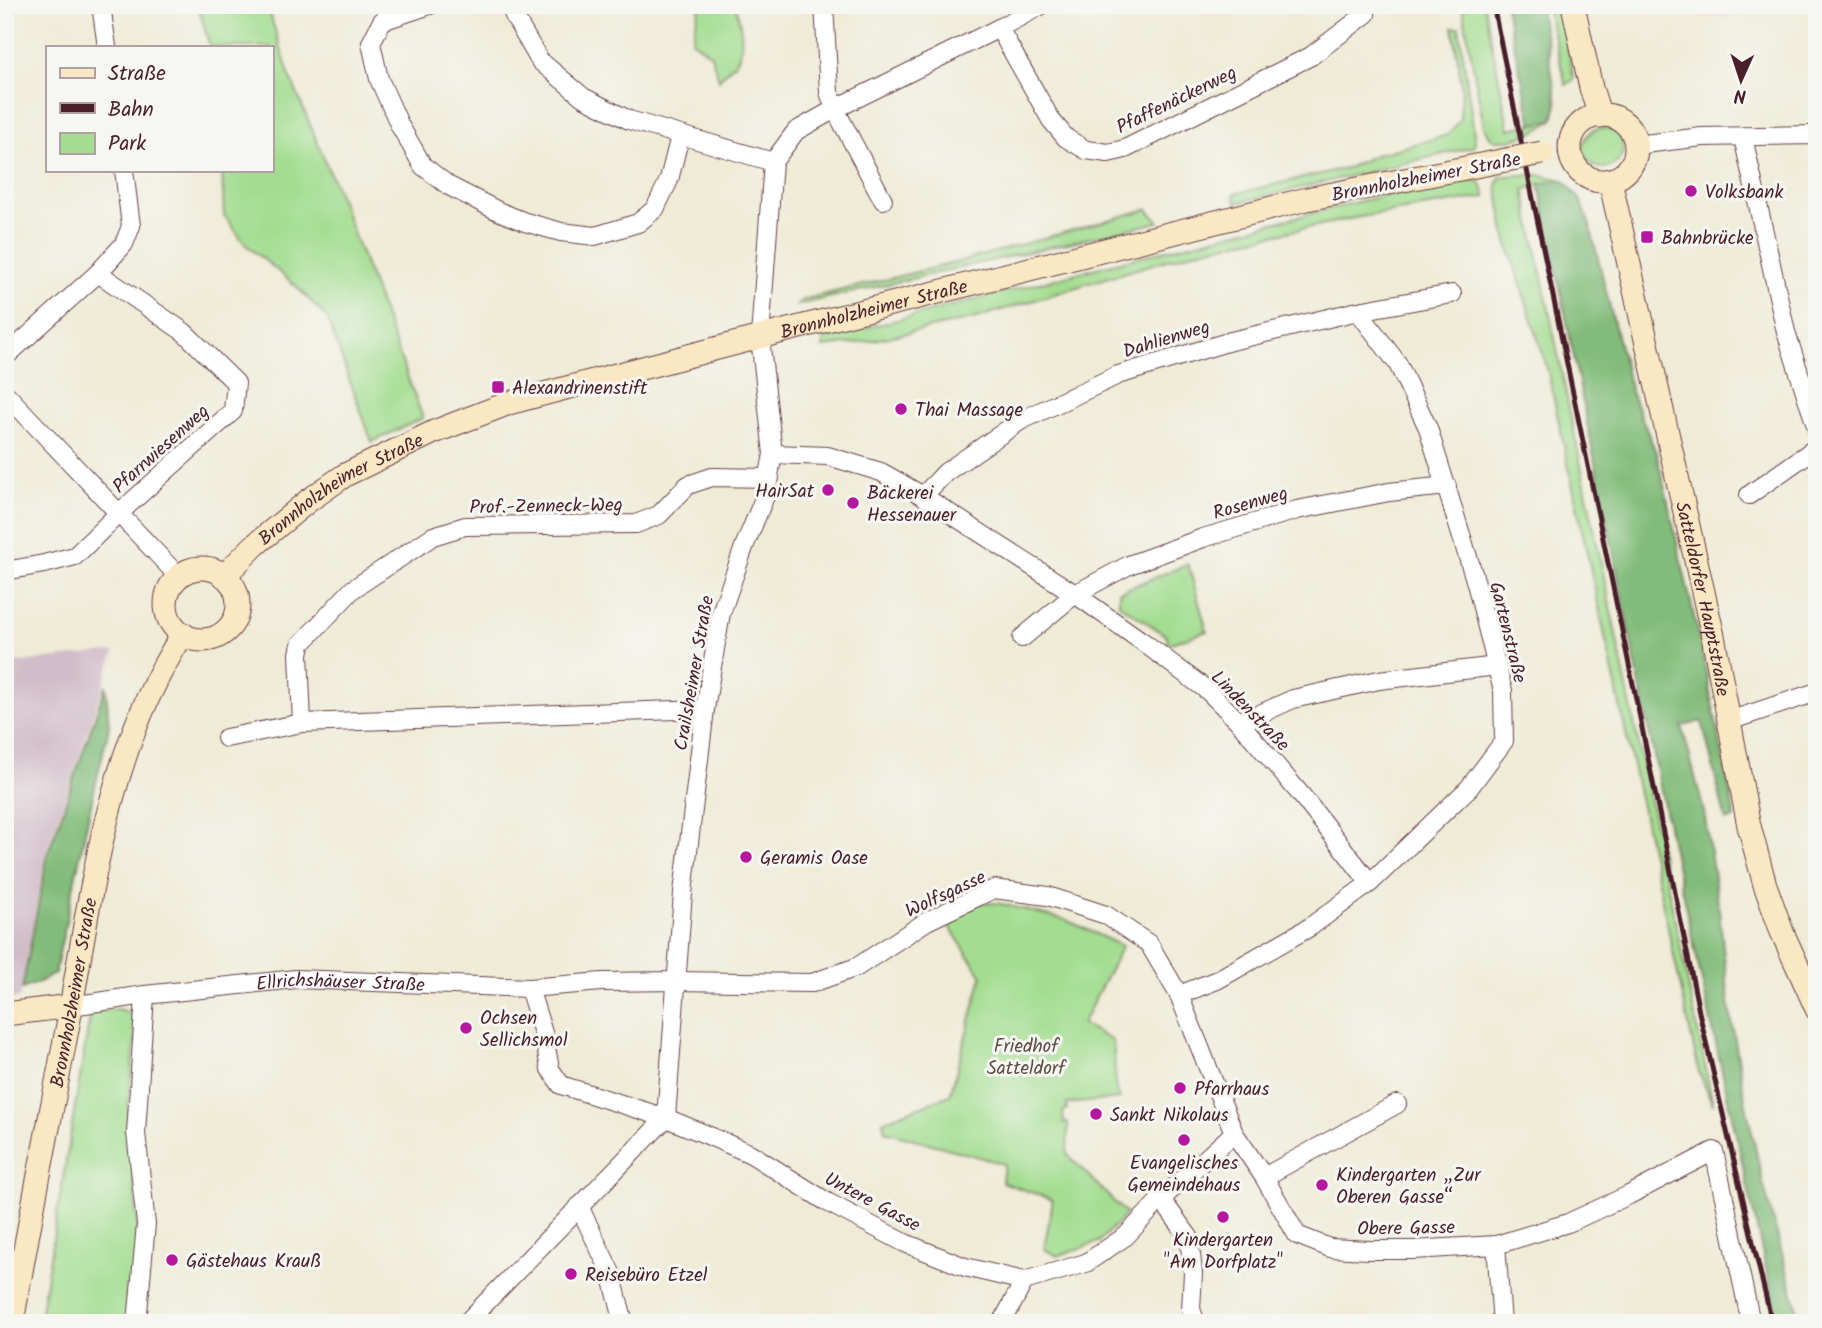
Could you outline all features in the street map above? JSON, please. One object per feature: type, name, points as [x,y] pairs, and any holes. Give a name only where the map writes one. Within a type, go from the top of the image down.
[{"type":"street","points":[[101,5],[107,46]]},
{"type":"street","points":[[430,5],[382,21],[371,43],[379,79],[400,126],[423,166],[449,186],[525,222],[561,232],[595,236],[638,223],[655,209],[669,180],[680,136]]},
{"type":"street","points":[[510,5],[514,18],[540,61],[583,97],[629,120],[773,162],[796,131],[1042,5]]},
{"type":"street","points":[[824,5],[829,92],[835,109],[883,200]]},
{"type":"street","name":"Pfaffenäckerweg","points":[[999,28],[1051,120],[1066,138],[1086,150],[1108,153],[1125,149],[1311,56],[1366,14],[1365,5]]},
{"type":"street","points":[[1573,5],[1591,88],[1600,116]]},
{"type":"street","points":[[1600,116],[1619,119],[1627,125],[1636,145],[1633,162],[1628,170],[1620,177],[1600,181],[1581,172],[1574,164],[1571,150],[1574,133],[1580,124],[1589,118],[1600,116]]},
{"type":"street","points":[[1636,145],[1702,137],[1817,135]]},
{"type":"street","points":[[1743,137],[1786,332],[1817,429]]},
{"type":"street","name":"Bronnholzheimer Straße","points":[[224,576],[255,545],[308,501],[345,475],[434,432],[509,403],[1307,199],[1542,153],[1571,150]]},
{"type":"street","name":"Crailsheimer Straße","points":[[677,981],[683,893],[705,709],[721,614],[765,496],[773,454],[760,337],[773,162]]},
{"type":"street","points":[[5,357],[98,273],[124,244],[131,226],[124,172]]},
{"type":"street","name":"Satteldorfer Hauptstraße","points":[[1610,180],[1710,624],[1749,826],[1765,885],[1782,932],[1817,1009]]},
{"type":"street","name":"Pfarrwiesenweg","points":[[98,273],[184,332],[236,383],[233,411],[118,514]]},
{"type":"street","name":"Dahlienweg","points":[[923,496],[946,472],[1020,421],[1118,375],[1231,341],[1358,311],[1452,294]]},
{"type":"street","name":"Gartenstraße","points":[[1179,995],[1217,980],[1310,927],[1370,883],[1469,788],[1504,741],[1503,691],[1497,666],[1476,583],[1428,428],[1398,364],[1358,311]]},
{"type":"street","points":[[5,393],[179,577]]},
{"type":"street","points":[[1749,495],[1817,447]]},
{"type":"street","name":"Lindenstraße","points":[[773,454],[828,456],[881,472],[1075,594],[1208,691],[1240,723],[1302,796],[1370,883]]},
{"type":"street","name":"Prof.-Zenneck-Weg","points":[[302,723],[299,654],[301,644],[353,589],[433,536],[465,526],[636,524],[659,515],[688,485],[712,477],[769,478]]},
{"type":"street","name":"Rosenweg","points":[[1075,594],[1129,565],[1203,538],[1297,510],[1390,492],[1447,486]]},
{"type":"street","points":[[5,571],[75,556],[118,514]]},
{"type":"street","points":[[201,568],[224,576],[237,595],[236,618],[229,628],[209,639],[198,640],[183,634],[170,620],[167,608],[167,597],[172,586],[179,577],[201,568]]},
{"type":"street","points":[[1022,638],[1075,594]]},
{"type":"street","name":"Bronnholzheimer Straße","points":[[12,1323],[95,865],[122,764],[162,668],[183,634]]},
{"type":"street","points":[[1240,723],[1293,699],[1306,696],[1379,680],[1497,666]]},
{"type":"street","points":[[1729,721],[1817,692]]},
{"type":"street","points":[[226,738],[302,723],[705,709]]},
{"type":"street","name":"Wolfsgasse","points":[[677,981],[812,983],[857,967],[927,920],[994,889],[1048,896],[1106,915],[1149,944],[1179,995],[1234,1133]]},
{"type":"street","name":"Ellrichshäuser Straße","points":[[5,1014],[145,995],[296,979],[529,988],[602,982],[677,981]]},
{"type":"street","points":[[466,1323],[666,1118],[677,981]]},
{"type":"street","name":"Untere Gasse","points":[[529,988],[544,1036],[550,1069],[561,1085],[666,1118],[751,1154],[827,1202],[905,1243],[965,1267],[1024,1281],[1086,1263],[1126,1236],[1161,1199],[1234,1133]]},
{"type":"street","points":[[137,1323],[146,1224],[136,1133],[145,995]]},
{"type":"street","points":[[1264,1177],[1397,1104]]},
{"type":"street","name":"Obere Gasse","points":[[1234,1133],[1264,1177],[1297,1235],[1330,1248],[1369,1250],[1496,1245],[1567,1223],[1629,1195],[1714,1151],[1751,1323]]},
{"type":"street","points":[[1161,1199],[1189,1237],[1191,1309],[1196,1323]]},
{"type":"street","points":[[579,1206],[611,1273],[624,1323]]},
{"type":"street","points":[[1496,1245],[1502,1323]]},
{"type":"street","points":[[1002,1323],[1024,1281]]},
{"type":"shaded area","points":[[1598,5],[1731,5],[1729,17],[1599,9]]},
{"type":"shaded area","points":[[115,651],[46,853],[19,998],[5,1000],[5,664]]},
{"type":"green space","points":[[198,5],[267,5],[289,74],[337,190],[423,418],[372,442],[327,318],[295,285],[245,244],[224,215],[222,172],[273,172],[273,46],[210,46]]},
{"type":"green space","points":[[700,5],[735,5],[739,18],[741,38],[738,58],[719,80],[711,55],[692,40]]},
{"type":"green space","points":[[1462,5],[1484,5],[1509,129],[1553,120],[1536,131],[1510,140],[1491,138],[1484,126]]},
{"type":"green space","points":[[1505,5],[1539,5],[1557,104],[1553,120],[1532,124]]},
{"type":"green space","points":[[1546,5],[1559,5],[1574,79],[1566,85]]},
{"type":"green space","points":[[1453,27],[1459,27],[1475,141],[1473,147],[1236,203],[1234,194],[1350,167],[1375,155],[1448,135],[1460,119],[1462,88]]},
{"type":"green space","points":[[1603,128],[1617,134],[1623,148],[1617,162],[1603,168],[1589,162],[1583,148],[1589,134]]},
{"type":"green space","points":[[1540,175],[1563,180],[1524,190],[1713,1105],[1699,1072],[1547,367],[1506,239],[1497,185],[1500,177]]},
{"type":"green space","points":[[1459,178],[1480,182],[1486,197],[1360,217],[1204,249],[973,319],[865,342],[823,347],[823,339],[1220,236]]},
{"type":"green space","points":[[1563,180],[1580,199],[1589,222],[1631,392],[1657,455],[1701,647],[1735,818],[1726,821],[1702,721],[1682,726],[1704,812],[1719,910],[1730,1011],[1747,1110],[1763,1183],[1801,1323],[1778,1323],[1675,860],[1539,184]]},
{"type":"green space","points":[[1148,209],[1159,222],[797,305],[802,300],[966,260]]},
{"type":"green space","points":[[1188,564],[1207,631],[1168,644],[1167,636],[1119,604],[1119,592]]},
{"type":"green space","points":[[106,685],[109,727],[55,973],[22,989],[48,853]]},
{"type":"green space","name":"Friedhof Satteldorf","points":[[980,902],[1002,904],[1066,920],[1122,946],[1082,1024],[1113,1041],[1116,1088],[1120,1099],[1067,1104],[1067,1109],[1063,1111],[1064,1123],[1068,1123],[1067,1154],[1126,1214],[1099,1242],[1057,1256],[1044,1249],[1053,1200],[1002,1182],[1004,1164],[885,1131],[883,1121],[950,1095],[982,976],[945,920]]},
{"type":"green space","points":[[119,1009],[138,1016],[128,1104],[139,1243],[133,1323],[39,1323],[91,1011]]},
{"type":"railway","points":[[1493,5],[1699,1012],[1772,1323]]},
{"type":"place","name":"Volksbank","points":[[1691,191]]},
{"type":"place","name":"Bahnbrücke","points":[[1647,237]]},
{"type":"place","name":"Alexandrinenstift","points":[[498,387]]},
{"type":"place","name":"Thai Massage","points":[[901,409]]},
{"type":"place","name":"HairSat","points":[[828,490]]},
{"type":"place","name":"Bäckerei Hessenauer","points":[[853,503]]},
{"type":"place","name":"Geramis Oase","points":[[746,857]]},
{"type":"place","name":"Ochsen Sellichsmol","points":[[466,1028]]},
{"type":"place","name":"Pfarrhaus","points":[[1180,1088]]},
{"type":"place","name":"Sankt Nikolaus","points":[[1096,1114]]},
{"type":"place","name":"Evangelisches Gemeindehaus","points":[[1184,1140]]},
{"type":"place","name":"Kindergarten „Zur Oberen Gasse“","points":[[1322,1185]]},
{"type":"place","name":"Kindergarten \"Am Dorfplatz\"","points":[[1223,1217]]},
{"type":"place","name":"Gästehaus Krauß","points":[[172,1260]]},
{"type":"place","name":"Reisebüro Etzel","points":[[571,1274]]}]
